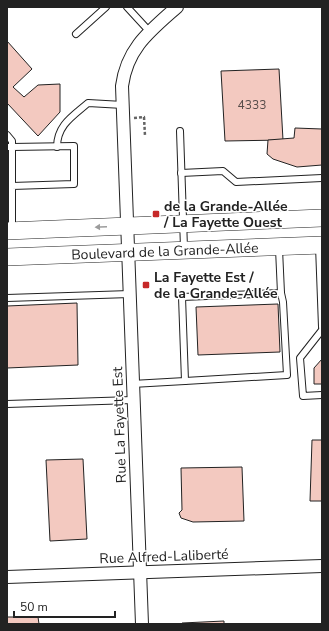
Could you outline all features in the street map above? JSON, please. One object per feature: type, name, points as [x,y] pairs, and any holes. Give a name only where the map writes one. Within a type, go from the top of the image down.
[{"type":"street","name":"Rue La Fayette Est","points":[[142,624],[122,86],[126,66],[133,52],[150,32],[177,7]]},
{"type":"street","name":"Boulevard de la Grande-Allée","points":[[10,230],[322,218]]},
{"type":"street","name":"Boulevard de la Grande-Allée","points":[[7,257],[320,245]]},
{"type":"street","name":"Rue Alfred-Laliberté","points":[[7,578],[322,566]]},
{"type":"lane","points":[[76,34],[106,7]]},
{"type":"lane","points":[[127,7],[150,32]]},
{"type":"lane","points":[[57,146],[57,137],[60,128],[88,103],[123,105]]},
{"type":"lane","points":[[180,131],[184,250]]},
{"type":"lane","points":[[7,135],[12,141],[10,147],[12,186],[10,230]]},
{"type":"lane","points":[[10,147],[74,146],[74,184],[12,186]]},
{"type":"lane","points":[[181,173],[223,171],[236,182],[322,178]]},
{"type":"lane","points":[[320,245],[322,327]]},
{"type":"lane","points":[[132,384],[287,375],[279,246]]},
{"type":"lane","points":[[185,381],[182,297],[281,293]]},
{"type":"lane","points":[[7,298],[130,294]]},
{"type":"lane","points":[[322,330],[300,358],[303,396],[322,395]]},
{"type":"lane","points":[[7,404],[133,400]]},
{"type":"path","points":[[133,118],[144,117],[145,136]]},
{"type":"building","points":[[7,41],[32,69],[13,87],[24,97],[38,85],[60,84],[60,112],[38,136],[7,103]]},
{"type":"building","points":[[279,69],[283,140],[225,141],[221,71]]},
{"type":"building","points":[[295,128],[322,129],[322,165],[297,167],[273,159],[267,154],[268,140],[294,138]]},
{"type":"building","points":[[77,303],[78,365],[7,368],[7,306]]},
{"type":"building","points":[[278,304],[280,352],[198,355],[196,307]]},
{"type":"building","points":[[322,359],[322,384],[314,384],[314,368]]},
{"type":"building","points":[[312,440],[322,440],[322,501],[310,501]]},
{"type":"building","points":[[83,459],[87,539],[50,541],[46,460]]},
{"type":"building","points":[[242,467],[244,521],[193,522],[181,518],[179,513],[182,510],[181,468]]},
{"type":"building","points":[[7,617],[38,617],[39,624],[7,624]]},
{"type":"building","points":[[224,621],[224,624],[182,624],[182,623]]},
{"type":"place","name":"de la Grande-Allée / La Fayette Ouest","points":[[156,214]]},
{"type":"place","name":"La Fayette Est / de la Grande-Allée","points":[[146,285]]}]
